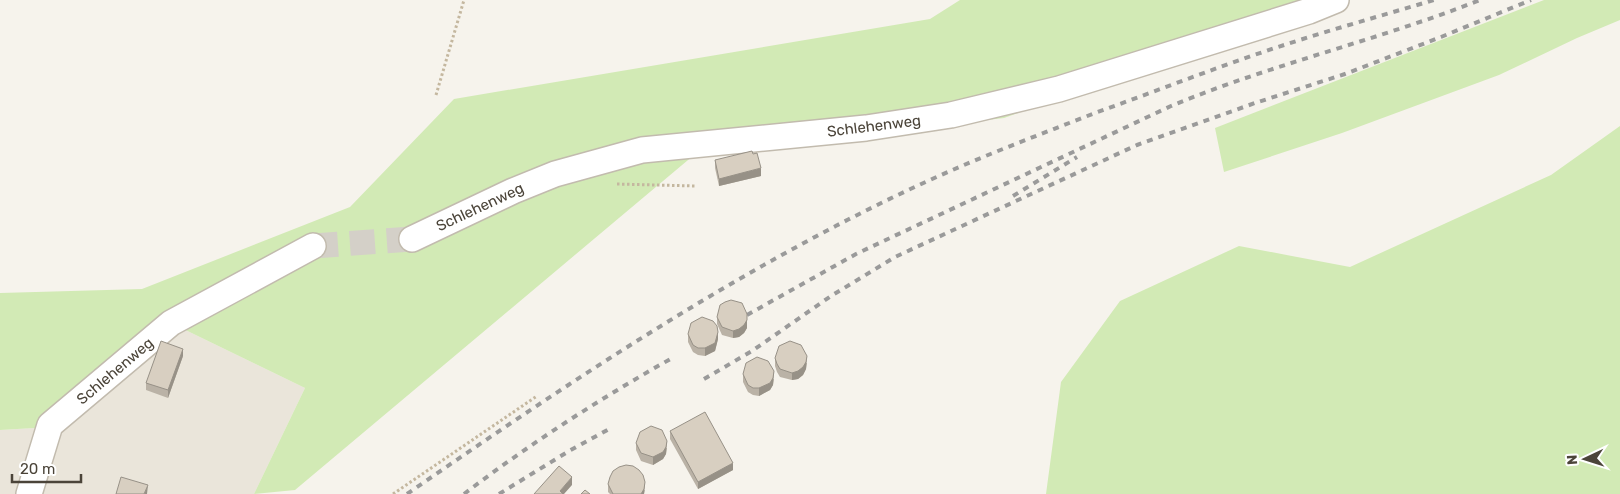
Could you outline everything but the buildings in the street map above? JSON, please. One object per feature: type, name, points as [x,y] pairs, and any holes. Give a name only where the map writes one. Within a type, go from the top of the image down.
[{"type":"street","name":"Schlehenweg","points":[[412,239],[555,174],[642,150],[866,128],[951,115],[1059,89],[1309,12],[1336,0]]},
{"type":"street","name":"Schlehenweg","points":[[28,494],[50,426],[171,323],[312,246]]},
{"type":"path","points":[[436,95],[464,0]]},
{"type":"path","points":[[393,494],[537,396]]},
{"type":"shaded area","points":[[171,323],[305,388],[254,494],[0,494],[0,430],[52,427]]},
{"type":"green space","points":[[960,0],[1329,0],[1004,118],[694,155],[295,490],[254,494],[305,388],[171,323],[52,427],[0,430],[0,293],[142,289],[350,207],[454,99],[930,19]]},
{"type":"green space","points":[[1544,0],[1620,0],[1620,20],[1499,75],[1342,133],[1224,172],[1215,128]]},
{"type":"green space","points":[[1620,126],[1620,494],[1046,494],[1061,382],[1120,301],[1239,246],[1350,267],[1551,175]]},
{"type":"tunnel","points":[[313,246],[412,239]]},
{"type":"railway","points":[[407,494],[593,369],[721,290],[786,253],[919,185],[1095,113],[1221,67],[1305,38],[1434,0]]},
{"type":"railway","points":[[747,315],[856,254],[1171,106],[1248,77],[1403,28],[1480,0]]},
{"type":"railway","points":[[704,379],[752,351],[831,296],[895,257],[1137,145],[1255,103],[1345,74],[1531,0]]},
{"type":"railway","points":[[1013,196],[1077,157]]},
{"type":"railway","points":[[464,494],[567,422],[674,357]]},
{"type":"railway","points":[[499,494],[569,451],[611,428]]}]
